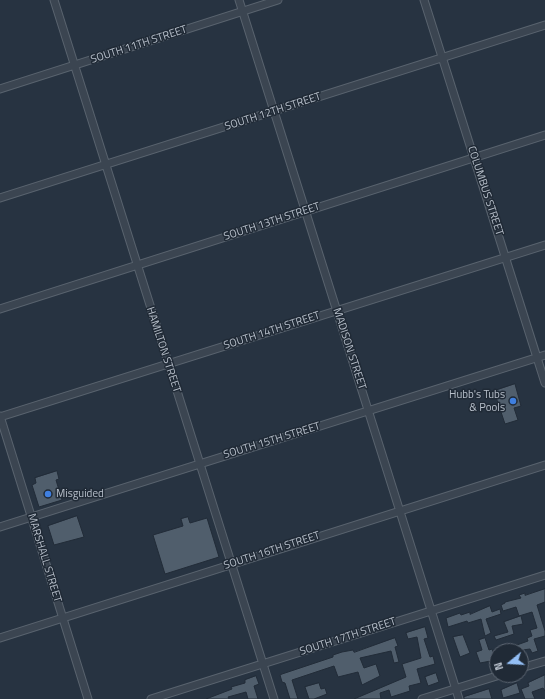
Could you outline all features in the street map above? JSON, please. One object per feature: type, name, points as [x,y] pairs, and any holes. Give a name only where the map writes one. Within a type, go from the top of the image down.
[{"type":"street","name":"HAMILTON STREET","points":[[54,0],[274,699]]},
{"type":"street","name":"MADISON STREET","points":[[239,0],[401,510],[459,699]]},
{"type":"street","name":"SOUTH 11TH STREET","points":[[0,89],[278,0]]},
{"type":"street","name":"COLUMBUS STREET","points":[[424,0],[545,383]]},
{"type":"street","name":"SOUTH 12TH STREET","points":[[0,198],[545,25]]},
{"type":"street","name":"SOUTH 13TH STREET","points":[[0,309],[545,135]]},
{"type":"street","name":"SOUTH 14TH STREET","points":[[0,417],[545,245]]},
{"type":"street","name":"SOUTH 15TH STREET","points":[[0,527],[545,355]]},
{"type":"street","name":"MARSHALL STREET","points":[[0,417],[88,699]]},
{"type":"street","name":"SOUTH 16TH STREET","points":[[0,638],[545,465]]},
{"type":"street","name":"SOUTH 17TH STREET","points":[[151,699],[545,575]]},
{"type":"street","points":[[529,666],[545,661]]},
{"type":"street","points":[[422,699],[489,678]]},
{"type":"building","points":[[515,384],[521,406],[514,408],[518,420],[505,424],[494,391]]},
{"type":"building","name":"Misguided","points":[[57,471],[59,479],[56,480],[62,500],[39,507],[32,485],[36,483],[35,478]]},
{"type":"building","points":[[77,516],[84,537],[54,545],[48,526]]},
{"type":"building","points":[[188,517],[190,523],[207,518],[219,557],[165,574],[153,535],[183,526],[181,519]]},
{"type":"building","points":[[545,589],[545,602],[537,605],[545,631],[545,636],[534,639],[538,651],[532,653],[529,649],[529,643],[522,643],[528,641],[527,638],[532,636],[530,630],[537,628],[532,612],[519,616],[516,607],[503,611],[501,605],[505,602],[521,598],[519,595],[525,593],[525,595]]},
{"type":"building","points":[[490,606],[492,612],[500,609],[501,614],[486,619],[491,633],[485,636],[481,619],[468,623],[467,621],[448,627],[446,618],[460,613],[461,615],[470,612],[470,614]]},
{"type":"building","points":[[521,616],[523,624],[512,626],[514,634],[496,640],[494,636],[508,632],[504,622]]},
{"type":"building","points":[[425,627],[428,638],[424,639],[430,657],[433,656],[435,664],[417,669],[421,683],[409,686],[410,691],[391,697],[389,690],[380,693],[381,699],[354,699],[406,677],[402,664],[421,658],[417,637],[408,639],[406,633]]},
{"type":"building","points":[[463,635],[470,653],[460,657],[453,637]]},
{"type":"building","points":[[395,638],[398,646],[395,647],[399,662],[394,663],[391,651],[360,658],[364,668],[376,664],[380,676],[362,685],[358,672],[338,677],[334,666],[292,680],[298,699],[290,699],[285,683],[282,682],[280,675],[333,657],[333,655],[342,652],[353,650],[354,652]]},
{"type":"building","points":[[485,638],[489,650],[489,661],[480,663],[476,652],[482,650],[479,640]]},
{"type":"building","points":[[436,673],[439,682],[428,686],[425,677]]},
{"type":"building","points":[[545,675],[545,691],[543,688],[532,692],[535,699],[525,699],[521,689],[529,686],[529,683]]},
{"type":"building","points":[[256,676],[259,684],[254,686],[258,699],[248,699],[246,692],[228,697],[229,699],[206,699],[232,689],[231,687],[245,683],[245,680]]},
{"type":"building","points":[[319,683],[321,689],[325,688],[327,694],[314,699],[309,699],[305,687]]},
{"type":"building","points":[[517,683],[520,693],[503,698],[501,690]]},
{"type":"building","points":[[489,689],[492,699],[464,699],[464,697]]},
{"type":"place","name":"Hubb's Tubs & Pools","points":[[513,401]]},
{"type":"place","name":"Misguided","points":[[48,494]]}]
